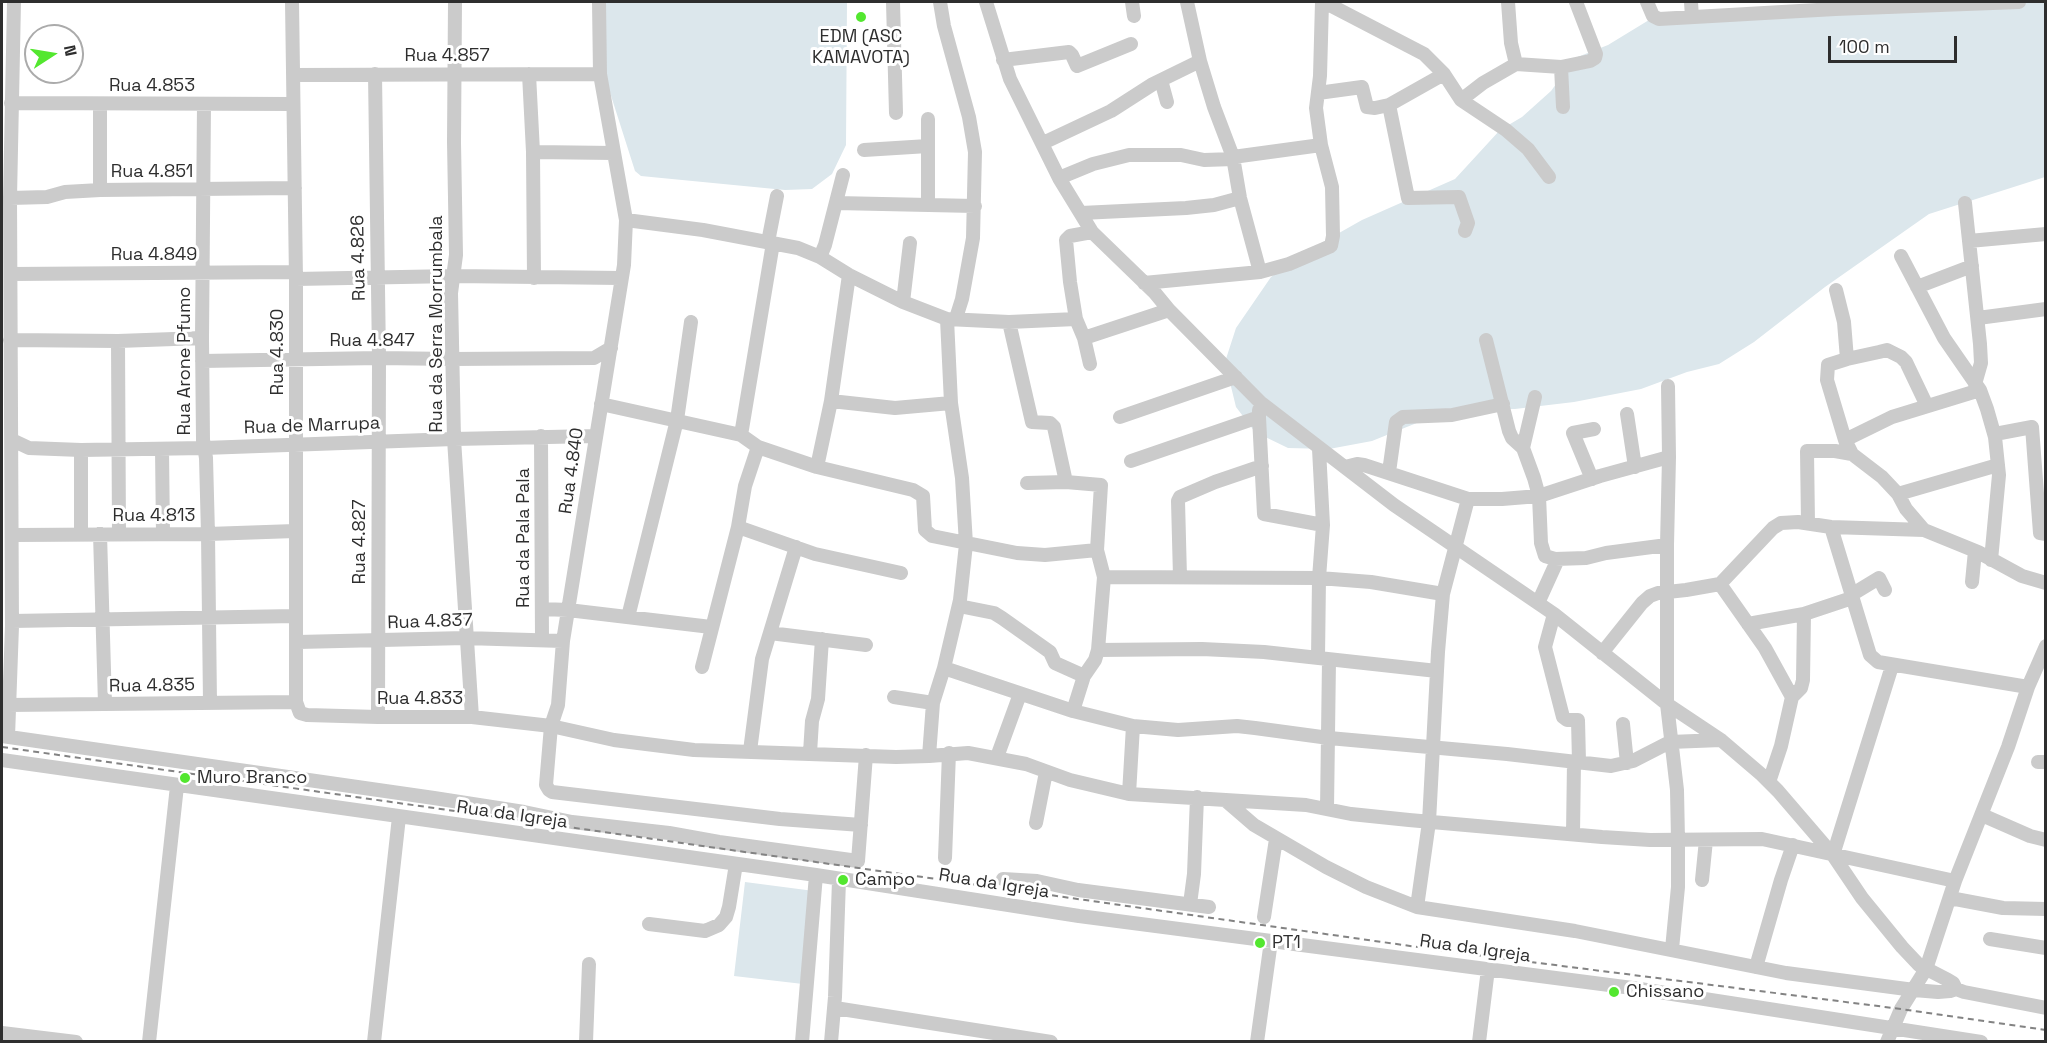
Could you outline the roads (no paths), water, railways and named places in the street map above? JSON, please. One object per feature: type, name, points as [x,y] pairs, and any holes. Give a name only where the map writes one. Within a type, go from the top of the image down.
[{"type":"street","points":[[2,3],[12,2],[10,340],[13,535],[12,621],[5,737]]},
{"type":"street","name":"Rua 4.830","points":[[292,2],[297,359],[296,702]]},
{"type":"street","name":"Rua da Serra Morrumbala","points":[[455,2],[456,255],[451,293],[452,359],[465,638],[472,717]]},
{"type":"street","name":"Rua 4.840","points":[[599,2],[600,74],[626,220],[611,348],[562,641],[558,705],[551,726],[546,785],[552,792],[780,819],[861,825]]},
{"type":"street","points":[[893,2],[896,113]]},
{"type":"street","points":[[929,756],[933,703],[959,606],[966,544],[962,478],[951,403],[952,319],[962,299],[970,256],[975,206],[975,152],[972,132],[944,27],[940,2]]},
{"type":"street","points":[[986,2],[1003,60],[1020,103],[1043,143],[1059,178],[1092,232],[1260,402],[1394,505],[1554,614],[1667,704],[1721,740],[1769,782],[1833,855],[1862,898],[1902,947],[1926,969],[1953,983],[1956,989]]},
{"type":"street","points":[[1132,2],[1134,16]]},
{"type":"street","points":[[1187,2],[1200,61],[1214,107],[1234,158],[1240,198],[1260,272]]},
{"type":"street","points":[[1144,283],[1260,272],[1289,264],[1331,246],[1333,236],[1332,187],[1321,145],[1316,108],[1323,2],[1424,54],[1444,74],[1461,100],[1506,130],[1528,148],[1549,177]]},
{"type":"street","points":[[1508,2],[1511,43],[1516,64]]},
{"type":"street","points":[[1461,100],[1483,83],[1516,64],[1562,67],[1590,61],[1596,56],[1576,2]]},
{"type":"street","points":[[1647,2],[1653,16],[1659,19],[1835,5],[2019,2]]},
{"type":"street","points":[[1691,2],[1692,17]]},
{"type":"street","points":[[1003,60],[1069,52],[1077,66],[1131,44]]},
{"type":"street","points":[[1043,143],[1111,111],[1123,101],[1200,61]]},
{"type":"street","points":[[1562,67],[1563,107]]},
{"type":"street","name":"Rua 4.826","points":[[375,74],[378,442]]},
{"type":"street","points":[[529,74],[533,152],[534,278]]},
{"type":"street","name":"Rua 4.857","points":[[293,75],[600,74]]},
{"type":"street","points":[[1318,93],[1362,87],[1367,107],[1375,108],[1389,105],[1444,74]]},
{"type":"street","points":[[1161,80],[1167,102]]},
{"type":"street","name":"Rua 4.853","points":[[11,103],[293,104]]},
{"type":"street","points":[[100,104],[100,190]]},
{"type":"street","name":"Rua Arone Pfumo","points":[[204,104],[202,361],[208,534],[210,703]]},
{"type":"street","points":[[1389,105],[1408,198],[1459,197],[1468,223],[1465,231]]},
{"type":"street","points":[[928,119],[928,204]]},
{"type":"street","points":[[1059,178],[1093,164],[1129,155],[1181,155],[1204,160],[1234,158],[1321,145]]},
{"type":"street","points":[[864,150],[928,146]]},
{"type":"street","points":[[533,152],[614,153]]},
{"type":"street","points":[[820,256],[825,245],[843,175]]},
{"type":"street","name":"Rua 4.851","points":[[10,198],[47,198],[65,192],[100,190],[295,188]]},
{"type":"street","points":[[741,435],[777,196]]},
{"type":"street","points":[[1081,213],[1214,206],[1240,198]]},
{"type":"street","points":[[836,202],[975,206]]},
{"type":"street","points":[[1965,203],[1978,318],[1981,363],[1978,387]]},
{"type":"street","points":[[626,220],[703,230],[798,248],[820,256],[849,275],[903,302],[952,319],[1009,322],[1076,319]]},
{"type":"street","points":[[1090,364],[1084,338],[1076,319],[1066,240],[1070,236],[1092,232]]},
{"type":"street","points":[[1969,241],[2046,234]]},
{"type":"street","points":[[903,302],[910,243]]},
{"type":"street","points":[[1901,256],[1944,338],[1978,387],[1995,434],[1999,475],[1991,561]]},
{"type":"street","points":[[1917,287],[1972,266]]},
{"type":"street","name":"Rua 4.849","points":[[11,274],[202,273],[377,278],[454,276],[621,278]]},
{"type":"street","points":[[818,467],[831,401],[849,275]]},
{"type":"street","points":[[1836,290],[1844,322],[1847,358]]},
{"type":"street","points":[[1978,318],[2046,309]]},
{"type":"street","points":[[1084,338],[1169,310]]},
{"type":"street","points":[[628,617],[677,420],[691,322]]},
{"type":"street","points":[[1009,322],[1032,422],[1050,423],[1054,427],[1066,482]]},
{"type":"street","points":[[10,340],[118,341],[202,338]]},
{"type":"street","points":[[1486,340],[1512,438],[1523,448],[1539,496],[1545,556],[1558,560],[1586,558],[1667,545]]},
{"type":"street","points":[[118,341],[119,534]]},
{"type":"street","points":[[607,374],[594,358],[611,348]]},
{"type":"street","points":[[1924,530],[1906,509],[1898,494],[1882,477],[1852,454],[1845,440],[1827,380],[1828,365],[1847,358],[1887,350],[1906,362],[1927,406]]},
{"type":"street","name":"Rua 4.847","points":[[202,361],[594,358]]},
{"type":"street","points":[[1120,417],[1236,377]]},
{"type":"street","points":[[1668,386],[1667,704],[1677,790],[1678,840],[1678,887],[1672,949]]},
{"type":"street","points":[[1845,440],[1892,417],[1978,387]]},
{"type":"street","points":[[1523,448],[1535,397]]},
{"type":"street","points":[[831,401],[895,408],[951,403]]},
{"type":"street","points":[[1260,402],[1264,514],[1323,525]]},
{"type":"street","points":[[601,404],[741,435],[758,447],[818,467],[920,492],[923,496],[925,526],[927,532],[932,536],[1017,553],[1045,555],[1096,550]]},
{"type":"street","points":[[1389,472],[1396,422],[1403,417],[1452,415],[1503,404]]},
{"type":"street","points":[[1627,414],[1635,466]]},
{"type":"street","points":[[1131,461],[1259,417]]},
{"type":"street","points":[[1995,434],[2032,427],[2040,533],[2046,534]]},
{"type":"street","points":[[1592,479],[1574,432],[1594,429]]},
{"type":"street","name":"Rua da Pala Pala","points":[[541,436],[542,640]]},
{"type":"street","name":"Rua de Marrupa","points":[[29,448],[118,450],[595,436]]},
{"type":"street","points":[[12,440],[29,448]]},
{"type":"street","name":"Rua 4.827","points":[[378,442],[378,717]]},
{"type":"street","points":[[702,668],[738,528],[746,486],[758,447]]},
{"type":"street","points":[[13,456],[29,448]]},
{"type":"street","points":[[162,449],[163,534]]},
{"type":"street","points":[[1319,449],[1323,525],[1319,578],[1329,738],[1327,810]]},
{"type":"street","points":[[81,450],[81,535]]},
{"type":"street","points":[[1808,523],[1807,451],[1835,451],[1852,454]]},
{"type":"street","points":[[1345,467],[1357,464],[1389,472],[1468,499],[1502,499],[1539,496],[1669,457]]},
{"type":"street","points":[[1898,494],[1998,465]]},
{"type":"street","points":[[1180,577],[1178,501],[1180,497],[1262,466]]},
{"type":"street","points":[[1027,483],[1066,482],[1101,485],[1096,550],[1104,577],[1098,650],[1095,660],[1084,676],[1073,711]]},
{"type":"street","points":[[1417,907],[1429,822],[1443,594],[1468,499]]},
{"type":"street","points":[[1602,653],[1642,603],[1658,592],[1720,584],[1773,528],[1782,523],[1924,530],[1975,551],[2022,576],[2046,583]]},
{"type":"street","points":[[1831,527],[1870,655],[1878,662],[2028,687]]},
{"type":"street","points":[[738,528],[815,554],[902,573]]},
{"type":"street","name":"Rua 4.813","points":[[13,535],[295,531]]},
{"type":"street","points":[[100,534],[105,704]]},
{"type":"street","points":[[750,751],[762,658],[796,547]]},
{"type":"street","points":[[1972,582],[1975,551]]},
{"type":"street","points":[[1538,603],[1558,560]]},
{"type":"street","points":[[1104,577],[1319,578],[1371,582],[1443,594]]},
{"type":"street","points":[[1748,624],[1804,614],[1852,597],[1879,578],[1885,590]]},
{"type":"street","points":[[1720,584],[1765,648],[1792,697]]},
{"type":"street","points":[[959,606],[1002,618],[1045,647],[1055,663],[1084,676]]},
{"type":"street","points":[[542,609],[711,627]]},
{"type":"street","points":[[1554,614],[1545,647],[1563,717],[1567,720],[1578,720],[1573,834]]},
{"type":"street","points":[[1769,782],[1792,697],[1801,688],[1803,680],[1804,614]]},
{"type":"street","points":[[12,621],[296,616]]},
{"type":"street","points":[[770,633],[866,645]]},
{"type":"street","name":"Rua 4.837","points":[[297,642],[465,638],[562,641]]},
{"type":"street","points":[[810,753],[812,721],[818,699],[822,639]]},
{"type":"street","points":[[1887,1032],[1926,969],[1955,880],[2008,747],[2028,687],[2046,646]]},
{"type":"street","points":[[1098,650],[1202,649],[1292,654],[1437,671]]},
{"type":"street","points":[[1833,855],[1892,666]]},
{"type":"street","points":[[944,668],[1073,711],[1133,726],[1178,730],[1237,726],[1329,738],[1611,766],[1627,763],[1670,742],[1721,740]]},
{"type":"street","points":[[997,757],[1020,694]]},
{"type":"street","points":[[894,697],[933,703]]},
{"type":"street","name":"Rua 4.835","points":[[8,705],[296,702]]},
{"type":"street","name":"Rua 4.833","points":[[296,702],[298,710],[307,715],[472,717],[551,726],[614,740],[672,749],[929,756],[968,753],[1026,764],[1070,780],[1129,794],[1306,805],[1351,814],[1573,834],[1678,840],[1762,839],[1955,880]]},
{"type":"street","points":[[1623,724],[1627,763]]},
{"type":"street","points":[[1129,794],[1133,726]]},
{"type":"street","name":"Rua da Igreja","points":[[5,737],[524,812],[572,822],[669,833],[858,861],[861,825]]},
{"type":"street","points":[[945,858],[949,753]]},
{"type":"street","points":[[861,825],[866,755]]},
{"type":"street","name":"Rua da Igreja","points":[[2,760],[816,875],[1080,916],[1640,989],[1887,1032],[1981,1041]]},
{"type":"street","points":[[1036,823],[1046,772]]},
{"type":"street","points":[[149,1041],[177,786]]},
{"type":"street","points":[[1190,904],[1194,874],[1197,797]]},
{"type":"street","points":[[1225,800],[1254,825],[1275,838],[1366,887],[1417,907],[1522,922],[1672,949],[1756,968],[1914,990],[1938,992],[1956,989],[1984,997],[2046,1008]]},
{"type":"street","points":[[1982,814],[2030,836],[2046,840]]},
{"type":"street","points":[[374,1041],[399,817]]},
{"type":"street","points":[[1264,917],[1275,838]]},
{"type":"street","points":[[1702,880],[1706,840]]},
{"type":"street","points":[[1756,968],[1793,845]]},
{"type":"street","points":[[649,924],[705,931],[719,925],[726,917],[729,907],[736,864]]},
{"type":"street","points":[[802,1041],[816,875]]},
{"type":"street","points":[[831,1041],[835,1008],[839,879]]},
{"type":"street","points":[[1003,879],[1037,881],[1078,890],[1209,907]]},
{"type":"street","points":[[1950,898],[2003,908],[2046,909]]},
{"type":"street","points":[[1990,939],[2046,948]]},
{"type":"street","points":[[1257,1041],[1271,941]]},
{"type":"street","points":[[586,1041],[590,963]]},
{"type":"street","points":[[1479,1041],[1488,969]]},
{"type":"street","points":[[835,1008],[1051,1041]]},
{"type":"street","points":[[2,1033],[76,1041]]},
{"type":"railway","points":[[2,747],[1460,953],[1901,1009],[2046,1030]]},
{"type":"place","name":"EDM (ASC KAMAVOTA)","points":[[861,17]]},
{"type":"place","name":"Muro Branco","points":[[185,778]]},
{"type":"place","name":"Campo","points":[[843,880]]},
{"type":"place","name":"PT1","points":[[1260,943]]},
{"type":"place","name":"Chissano","points":[[1614,992]]}]
